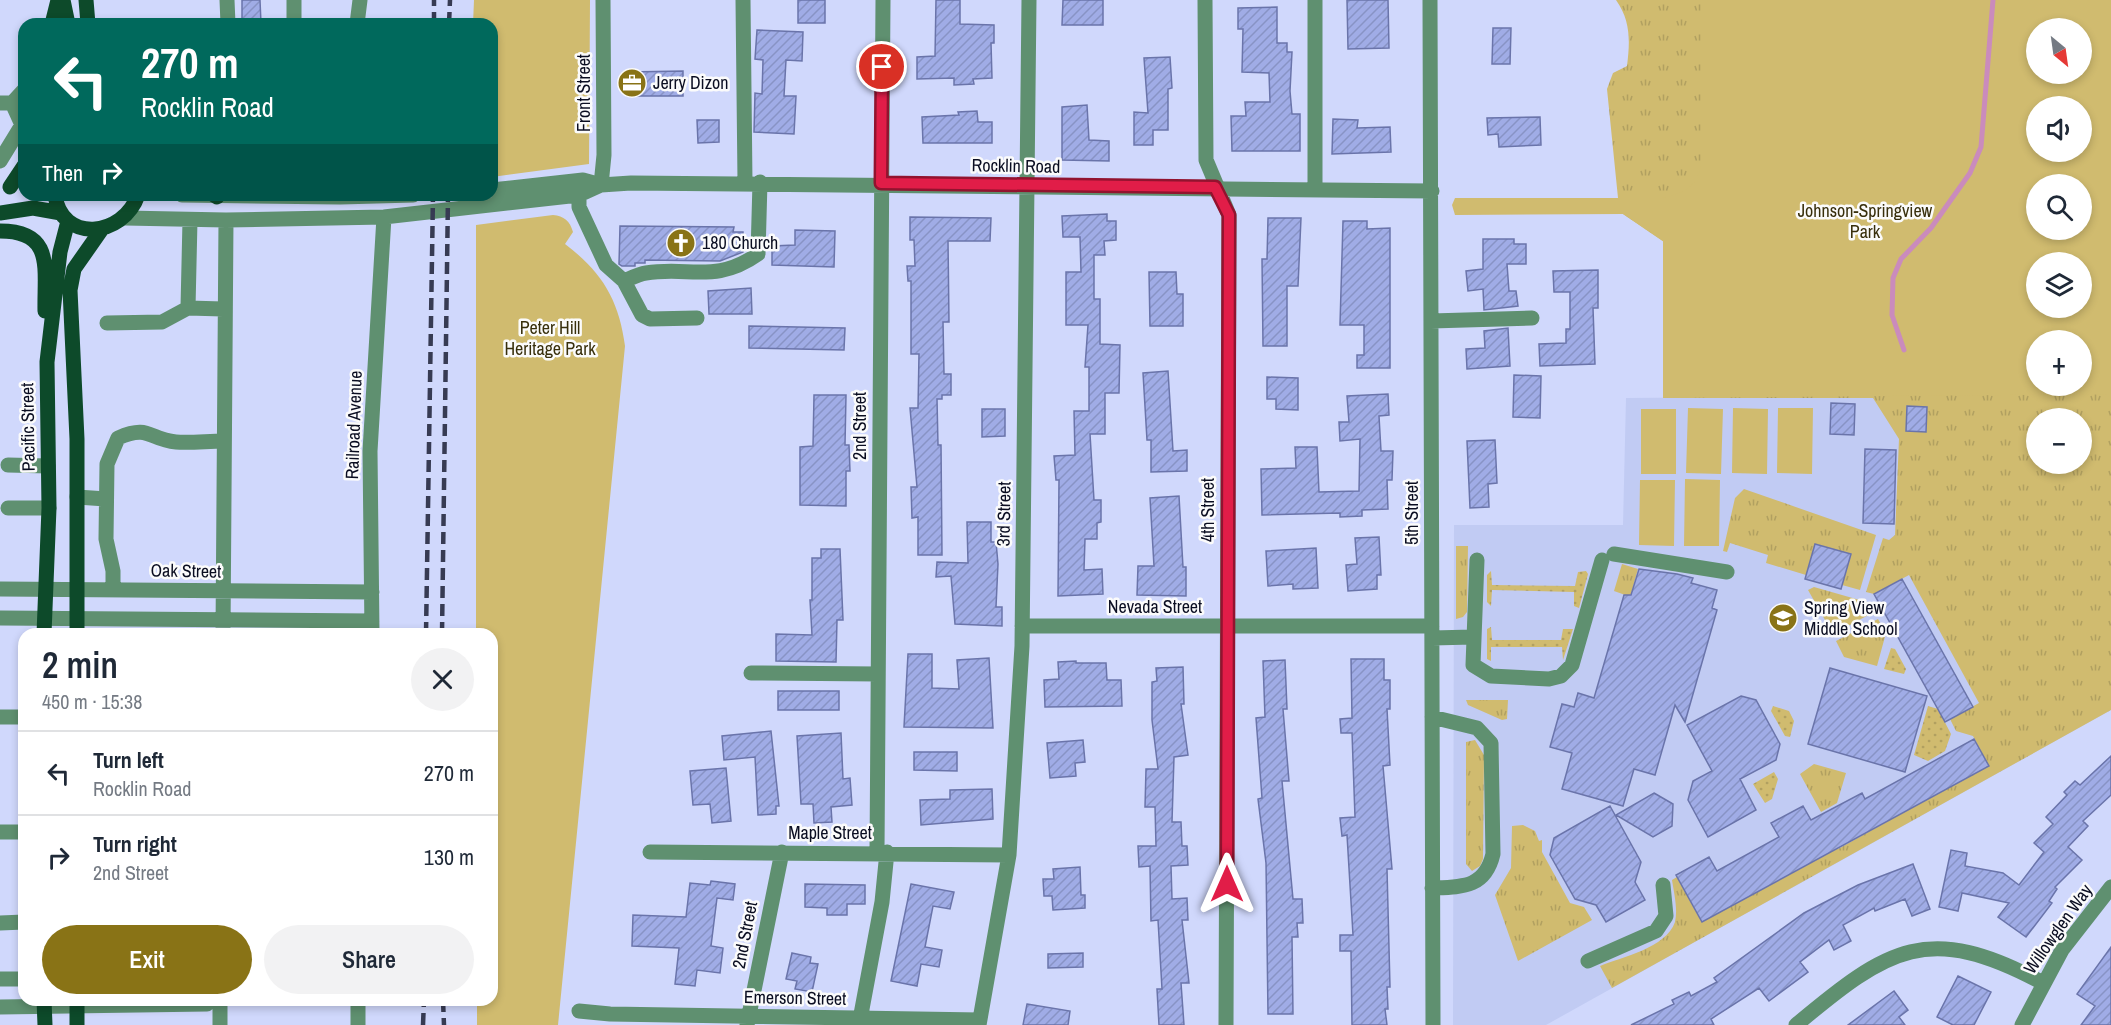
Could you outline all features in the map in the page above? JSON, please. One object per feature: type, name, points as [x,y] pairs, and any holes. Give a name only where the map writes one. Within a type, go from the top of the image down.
[{"type":"main road","points":[[54,18],[58,0]]},
{"type":"main road","points":[[63,0],[67,18]]},
{"type":"main road","points":[[86,0],[88,18]]},
{"type":"main road","points":[[58,201],[65,217]]},
{"type":"main road","points":[[77,628],[77,497],[70,290],[74,269],[102,229],[125,218],[136,201]]},
{"type":"main road","points":[[0,213],[33,208],[65,217],[76,226],[102,229]]},
{"type":"main road","name":"Pacific Street","points":[[44,628],[49,508],[47,362],[65,217]]},
{"type":"main road","points":[[0,231],[20,231],[33,238],[42,250],[47,362]]},
{"type":"main road","points":[[44,1006],[45,1025]]},
{"type":"main road","points":[[77,1006],[77,1025]]},
{"type":"street","points":[[227,0],[228,18]]},
{"type":"street","points":[[294,0],[294,18]]},
{"type":"street","points":[[358,18],[360,0]]},
{"type":"street","name":"Front Street","points":[[601,185],[604,155],[603,0]]},
{"type":"street","points":[[624,281],[645,273],[699,273],[740,266],[758,254],[742,49],[744,0]]},
{"type":"street","name":"2nd Street","points":[[860,1021],[882,902],[878,674],[883,0]]},
{"type":"street","name":"3rd Street","points":[[980,1023],[1009,855],[1022,626],[1029,0]]},
{"type":"street","name":"4th Street","points":[[1205,0],[1206,160],[1215,187],[1229,215],[1226,1025]]},
{"type":"street","points":[[1315,0],[1315,189]]},
{"type":"street","name":"5th Street","points":[[1430,0],[1433,1025]]},
{"type":"street","points":[[6,103],[18,120]]},
{"type":"street","points":[[0,161],[18,132]]},
{"type":"street","name":"Rocklin Road","points":[[498,189],[583,180],[601,185],[753,182],[1431,191]]},
{"type":"street","name":"Rocklin Road","points":[[125,218],[226,220],[384,217],[579,195],[601,185]]},
{"type":"street","points":[[579,195],[579,207],[606,265],[624,281],[642,315],[650,318],[697,318]]},
{"type":"street","points":[[339,218],[340,201]]},
{"type":"street","name":"Railroad Avenue","points":[[372,628],[370,451],[384,217]]},
{"type":"street","points":[[188,308],[190,220]]},
{"type":"street","points":[[223,627],[223,309],[226,220]]},
{"type":"street","points":[[107,323],[162,322],[188,308],[223,309]]},
{"type":"street","points":[[1431,321],[1532,318]]},
{"type":"street","points":[[113,590],[113,571],[106,539],[107,464],[118,438],[134,431],[146,432],[174,442],[224,441]]},
{"type":"street","points":[[8,465],[48,466]]},
{"type":"street","points":[[77,497],[106,499]]},
{"type":"street","points":[[8,508],[49,508]]},
{"type":"street","points":[[1476,560],[1473,665],[1491,676],[1549,679],[1561,676],[1567,671],[1575,655],[1608,557],[1727,572]]},
{"type":"street","name":"Oak Street","points":[[0,589],[372,592]]},
{"type":"street","points":[[0,618],[78,618],[223,627],[372,628]]},
{"type":"street","name":"Nevada Street","points":[[1022,626],[1227,626],[1432,632],[1473,637]]},
{"type":"street","points":[[752,673],[878,674]]},
{"type":"street","points":[[0,717],[18,717]]},
{"type":"street","points":[[1432,717],[1478,728],[1491,743],[1493,854],[1491,864],[1483,876],[1467,887],[1432,888]]},
{"type":"street","points":[[0,832],[18,832]]},
{"type":"street","name":"Maple Street","points":[[650,852],[882,852],[1009,855]]},
{"type":"street","name":"2nd Street","points":[[748,1021],[782,852]]},
{"type":"street","points":[[1588,961],[1656,931],[1666,916],[1663,885]]},
{"type":"street","name":"Willowglen Way","points":[[2022,1025],[2062,950],[2111,887]]},
{"type":"street","points":[[0,923],[18,922]]},
{"type":"street","points":[[1796,1025],[1850,980],[1873,965],[1899,955],[1929,949],[1963,950],[1988,957],[2043,983]]},
{"type":"street","points":[[0,979],[18,979]]},
{"type":"street","points":[[0,1007],[18,1006]]},
{"type":"street","points":[[220,1006],[220,1025]]},
{"type":"street","points":[[358,1006],[358,1025]]},
{"type":"street","name":"Emerson Street","points":[[579,1011],[748,1021],[980,1023]]},
{"type":"shaded area","name":"Spring View Middle School","points":[[2092,394],[2111,394],[2111,710],[1546,1025],[1453,1025],[1454,525],[1623,525],[1626,398],[2092,396]]},
{"type":"green space","points":[[474,0],[590,0],[589,164],[498,176],[498,18],[473,18]]},
{"type":"green space","name":"Johnson-Springview Park","points":[[1616,0],[1989,0],[1997,11],[2111,0],[2111,710],[1612,988],[1600,966],[1653,945],[1670,931],[1675,922],[1676,912],[1672,880],[1677,877],[1702,922],[1829,853],[1822,821],[1838,849],[1988,765],[1973,736],[1956,731],[1950,719],[1979,703],[1909,575],[1874,594],[1866,592],[1883,538],[1889,540],[1895,535],[1899,439],[1873,398],[1663,398],[1664,242],[1623,214],[1618,198],[1607,89],[1613,73],[1627,66],[1628,32],[1624,16]]},
{"type":"green space","name":"Johnson-Springview Park","points":[[1701,0],[2111,0],[2111,394],[2092,394],[2092,330],[2026,330],[2026,395],[1663,398],[1663,241],[1623,214],[1455,215],[1452,205],[1455,198],[1662,198],[1688,188],[1699,173],[1701,166]]},
{"type":"green space","name":"Peter Hill Heritage Park","points":[[553,215],[568,222],[573,232],[565,244],[589,265],[607,288],[618,315],[625,346],[558,1025],[477,1025],[477,1006],[498,1006],[498,628],[476,628],[476,225]]},
{"type":"green space","points":[[1688,408],[1723,409],[1721,474],[1686,473]]},
{"type":"green space","points":[[1733,408],[1768,409],[1767,474],[1732,473]]},
{"type":"green space","points":[[1778,408],[1813,408],[1812,474],[1777,473]]},
{"type":"green space","points":[[1641,409],[1676,409],[1676,474],[1641,474]]},
{"type":"green space","points":[[1685,479],[1720,480],[1719,546],[1684,546]]},
{"type":"green space","points":[[1640,480],[1675,480],[1674,546],[1639,545]]},
{"type":"green space","points":[[1744,489],[1876,535],[1860,590],[1842,585],[1850,554],[1816,544],[1806,575],[1766,563],[1768,555],[1730,543],[1727,552],[1723,551],[1735,498]]},
{"type":"green space","points":[[1456,546],[1468,546],[1467,612],[1463,617],[1456,619]]},
{"type":"green space","points":[[1622,564],[1638,569],[1631,594],[1628,596],[1614,591]]},
{"type":"green space","points":[[1491,571],[1492,585],[1575,586],[1578,572],[1586,571],[1588,574],[1579,608],[1574,606],[1574,592],[1492,590],[1491,606],[1487,602],[1487,575]]},
{"type":"green space","points":[[1814,587],[1870,603],[1874,612],[1833,634],[1808,590]]},
{"type":"green space","points":[[1878,619],[1886,633],[1877,666],[1844,657],[1836,641]]},
{"type":"green space","points":[[1491,627],[1492,640],[1561,640],[1563,629],[1573,629],[1563,660],[1562,647],[1491,647],[1491,661],[1487,659],[1487,629]]},
{"type":"green space","points":[[1891,648],[1895,649],[1906,669],[1904,674],[1884,669]]},
{"type":"green space","points":[[1466,700],[1508,700],[1507,719],[1502,720],[1468,705]]},
{"type":"green space","points":[[1773,706],[1789,711],[1794,721],[1790,737],[1785,736],[1771,711]]},
{"type":"green space","points":[[1928,706],[1938,709],[1951,734],[1945,751],[1928,761],[1914,755]]},
{"type":"green space","points":[[1475,740],[1484,755],[1483,859],[1480,866],[1472,871],[1466,864],[1466,742]]},
{"type":"green space","points":[[1814,764],[1846,773],[1837,803],[1821,812],[1800,774]]},
{"type":"green space","points":[[1774,772],[1778,779],[1772,799],[1765,803],[1753,784]]},
{"type":"green space","points":[[1523,825],[1535,831],[1539,841],[1542,840],[1542,852],[1570,903],[1584,907],[1592,920],[1518,961],[1495,895],[1511,868],[1512,826]]},
{"type":"building","points":[[242,0],[260,0],[261,18],[242,18]]},
{"type":"building","points":[[798,0],[825,0],[825,23],[798,23]]},
{"type":"building","points":[[936,0],[960,0],[960,24],[994,25],[994,43],[991,43],[992,78],[973,79],[974,84],[954,85],[954,78],[917,79],[917,57],[935,56]]},
{"type":"building","points":[[1063,0],[1103,0],[1103,25],[1062,25]]},
{"type":"building","points":[[1347,0],[1388,0],[1389,48],[1348,49]]},
{"type":"building","points":[[1277,7],[1277,43],[1287,43],[1287,52],[1292,52],[1290,91],[1292,114],[1300,114],[1300,151],[1232,151],[1231,116],[1246,116],[1245,102],[1270,102],[1269,73],[1242,72],[1243,29],[1238,29],[1238,8]]},
{"type":"building","points":[[1493,28],[1511,28],[1510,64],[1492,64]]},
{"type":"building","points":[[757,30],[803,32],[802,61],[786,60],[784,96],[796,96],[794,134],[754,132],[755,93],[762,94],[763,60],[755,59]]},
{"type":"building","points":[[1170,57],[1172,88],[1168,89],[1168,130],[1153,130],[1153,145],[1134,145],[1134,112],[1148,113],[1144,58]]},
{"type":"building","points":[[683,71],[683,96],[628,96],[628,72]]},
{"type":"building","points":[[1087,105],[1089,140],[1109,141],[1109,161],[1062,160],[1062,107]]},
{"type":"building","points":[[977,111],[978,122],[992,122],[992,143],[923,143],[922,117],[959,115],[958,112]]},
{"type":"building","points":[[1540,117],[1541,145],[1499,147],[1498,134],[1488,135],[1487,118]]},
{"type":"building","points":[[1333,119],[1358,120],[1357,128],[1390,127],[1391,152],[1332,154]]},
{"type":"building","points":[[697,120],[719,120],[719,142],[698,143]]},
{"type":"building","points":[[1107,214],[1107,221],[1116,221],[1116,240],[1104,241],[1105,255],[1094,255],[1094,299],[1100,299],[1100,344],[1120,345],[1119,393],[1105,393],[1105,434],[1090,434],[1094,500],[1101,500],[1101,522],[1097,523],[1097,539],[1085,539],[1084,570],[1102,569],[1103,594],[1058,596],[1059,480],[1056,480],[1054,456],[1075,455],[1074,411],[1089,411],[1089,367],[1085,367],[1088,325],[1066,325],[1066,272],[1081,272],[1080,237],[1063,237],[1062,216]]},
{"type":"building","points":[[910,217],[991,218],[990,241],[948,241],[949,322],[943,322],[944,374],[951,374],[951,395],[942,395],[942,399],[937,399],[938,445],[941,445],[942,555],[918,555],[918,517],[912,518],[911,487],[917,487],[910,408],[918,408],[919,354],[911,354],[911,281],[908,281],[907,266],[915,266],[914,240],[910,240]]},
{"type":"building","points":[[1268,218],[1301,218],[1298,286],[1287,286],[1287,346],[1263,346],[1262,259],[1267,259]]},
{"type":"building","points":[[1343,221],[1367,221],[1367,229],[1390,228],[1390,368],[1357,368],[1357,355],[1364,355],[1364,325],[1340,325]]},
{"type":"building","name":"180 Church","points":[[620,226],[734,227],[733,232],[743,232],[743,252],[720,261],[645,260],[645,263],[635,263],[635,266],[622,266],[619,264]]},
{"type":"building","points":[[795,230],[835,231],[834,267],[772,265],[772,246],[795,245]]},
{"type":"building","points":[[1483,239],[1514,239],[1514,244],[1526,244],[1526,264],[1507,264],[1509,291],[1516,291],[1518,306],[1484,310],[1483,289],[1468,291],[1466,271],[1483,269]]},
{"type":"building","points":[[1598,270],[1598,308],[1593,308],[1595,364],[1540,366],[1539,344],[1566,343],[1566,329],[1570,329],[1570,292],[1554,292],[1553,271]]},
{"type":"building","points":[[1149,272],[1176,272],[1177,294],[1183,294],[1183,326],[1150,326]]},
{"type":"building","points":[[751,288],[752,314],[709,314],[708,291]]},
{"type":"building","points":[[749,326],[845,328],[844,350],[749,348]]},
{"type":"building","points":[[1508,328],[1510,366],[1467,369],[1466,349],[1485,348],[1484,331]]},
{"type":"building","points":[[1168,371],[1173,451],[1187,450],[1187,471],[1151,472],[1151,440],[1147,440],[1143,373]]},
{"type":"building","points":[[1514,375],[1541,376],[1540,418],[1513,417]]},
{"type":"building","points":[[1267,377],[1298,378],[1298,410],[1276,409],[1276,399],[1267,399]]},
{"type":"building","points":[[1388,394],[1389,415],[1379,416],[1381,451],[1393,451],[1392,480],[1387,480],[1388,509],[1362,510],[1362,516],[1340,517],[1340,513],[1262,515],[1261,469],[1296,468],[1295,447],[1317,447],[1319,492],[1359,491],[1360,439],[1340,441],[1339,422],[1349,422],[1347,396]]},
{"type":"building","points":[[814,395],[846,395],[845,445],[849,445],[850,471],[846,471],[846,506],[800,505],[800,447],[813,446]]},
{"type":"building","points":[[1831,403],[1855,404],[1854,435],[1830,434]]},
{"type":"building","points":[[1907,406],[1927,407],[1926,432],[1906,431]]},
{"type":"building","points":[[982,409],[1005,409],[1005,436],[982,437]]},
{"type":"building","points":[[1495,440],[1497,483],[1488,484],[1489,507],[1470,508],[1467,441]]},
{"type":"building","points":[[1865,449],[1896,450],[1894,524],[1863,523]]},
{"type":"building","points":[[1179,496],[1183,567],[1186,567],[1186,596],[1137,595],[1138,566],[1154,566],[1150,498]]},
{"type":"building","points":[[967,522],[991,522],[991,542],[996,542],[998,564],[996,607],[1002,607],[1002,626],[955,624],[951,576],[936,577],[937,562],[968,563]]},
{"type":"building","points":[[1379,537],[1381,575],[1377,575],[1377,589],[1348,591],[1346,565],[1357,564],[1355,538]]},
{"type":"building","points":[[1815,544],[1851,554],[1841,589],[1805,579]]},
{"type":"building","points":[[1316,548],[1318,588],[1293,589],[1293,584],[1268,586],[1266,551]]},
{"type":"building","points":[[821,549],[840,549],[843,620],[837,620],[836,662],[776,661],[776,634],[812,635],[810,600],[812,600],[812,558],[821,558]]},
{"type":"building","points":[[1639,569],[1693,578],[1691,583],[1717,590],[1712,608],[1717,610],[1685,722],[1675,705],[1655,775],[1634,769],[1623,806],[1562,789],[1572,753],[1550,747],[1562,704],[1574,707],[1578,693],[1594,698],[1624,595],[1631,595]]},
{"type":"building","points":[[1902,579],[1973,707],[1945,722],[1874,594]]},
{"type":"building","points":[[908,654],[932,654],[932,688],[959,689],[957,660],[989,658],[993,728],[904,727]]},
{"type":"building","points":[[1351,659],[1384,659],[1384,680],[1390,680],[1390,709],[1387,709],[1390,765],[1383,766],[1392,869],[1387,869],[1390,987],[1387,987],[1388,1009],[1385,1009],[1387,1025],[1352,1025],[1351,951],[1340,951],[1340,935],[1353,935],[1347,835],[1342,836],[1340,818],[1355,817],[1352,733],[1341,733],[1340,719],[1352,718]]},
{"type":"building","points":[[1285,660],[1287,709],[1283,709],[1289,781],[1282,781],[1293,899],[1302,899],[1303,923],[1297,923],[1298,937],[1292,937],[1293,1014],[1268,1014],[1266,863],[1258,799],[1262,798],[1256,718],[1265,717],[1263,661]]},
{"type":"building","points":[[1076,661],[1076,663],[1106,663],[1107,680],[1121,680],[1122,706],[1045,707],[1044,680],[1059,679],[1058,662]]},
{"type":"building","points":[[1183,667],[1184,704],[1181,704],[1188,755],[1174,757],[1172,822],[1181,822],[1182,846],[1187,846],[1188,865],[1171,866],[1172,899],[1187,898],[1188,920],[1182,920],[1189,983],[1181,983],[1184,1025],[1159,1025],[1157,989],[1162,989],[1158,920],[1151,921],[1150,866],[1139,867],[1138,846],[1156,846],[1155,807],[1145,807],[1146,769],[1158,769],[1152,720],[1152,682],[1157,681],[1156,668]]},
{"type":"building","points":[[1830,668],[1927,696],[1905,772],[1808,744]]},
{"type":"building","points":[[778,691],[839,691],[839,710],[778,710]]},
{"type":"building","points":[[1741,696],[1756,700],[1780,744],[1776,760],[1740,779],[1756,810],[1708,837],[1688,800],[1693,781],[1712,771],[1687,725]]},
{"type":"building","points":[[771,731],[779,806],[776,806],[776,814],[758,815],[755,757],[724,760],[722,736]]},
{"type":"building","points":[[841,733],[843,779],[850,778],[852,805],[831,807],[832,822],[814,823],[813,804],[801,804],[797,736]]},
{"type":"building","points":[[1974,739],[1989,766],[1702,922],[1676,875],[1709,857],[1717,871],[1779,837],[1771,823],[1803,806],[1811,820],[1862,793],[1865,799]]},
{"type":"building","points":[[1083,740],[1085,762],[1075,763],[1076,776],[1050,778],[1047,743]]},
{"type":"building","points":[[914,752],[957,752],[957,771],[914,770]]},
{"type":"building","points":[[2111,756],[2111,795],[2083,821],[2088,826],[2068,847],[2082,860],[2055,887],[2057,889],[2049,901],[2052,903],[2026,937],[1998,917],[2009,903],[1962,893],[1958,911],[1939,907],[1951,850],[1967,853],[1965,866],[2003,873],[2019,885],[2044,852],[2034,843],[2053,824],[2046,817],[2067,795],[2064,792],[2075,781],[2080,785]]},
{"type":"building","points":[[726,768],[731,821],[712,823],[710,804],[693,805],[690,771]]},
{"type":"building","points":[[992,789],[993,819],[921,825],[920,800],[950,799],[950,790]]},
{"type":"building","points":[[1654,793],[1673,804],[1672,826],[1653,837],[1616,815]]},
{"type":"building","points":[[1610,806],[1641,862],[1635,882],[1645,900],[1606,922],[1596,905],[1575,899],[1550,855],[1554,838]]},
{"type":"building","points":[[1913,864],[1930,909],[1912,916],[1905,899],[1875,911],[1874,908],[1843,925],[1851,941],[1834,950],[1829,940],[1800,962],[1808,972],[1769,1001],[1759,988],[1711,1019],[1714,1025],[1631,1025],[1674,1004],[1672,1000],[1689,992],[1691,996],[1717,982],[1714,978],[1804,913],[1858,885]]},
{"type":"building","points":[[1080,867],[1081,895],[1085,895],[1085,908],[1053,910],[1052,896],[1044,896],[1043,879],[1054,879],[1053,869]]},
{"type":"building","points":[[711,881],[735,884],[733,900],[717,898],[711,946],[723,948],[720,973],[697,970],[695,986],[675,984],[679,948],[632,946],[633,915],[686,917],[690,883],[710,885]]},
{"type":"building","points":[[805,884],[865,885],[865,904],[847,904],[847,915],[827,915],[827,908],[805,907]]},
{"type":"building","points":[[911,884],[954,892],[950,909],[933,906],[925,947],[942,950],[939,967],[921,964],[917,986],[891,981]]},
{"type":"building","points":[[2111,947],[2111,1025],[2081,1025],[2095,1006],[2077,994]]},
{"type":"building","points":[[792,953],[811,957],[810,963],[818,964],[812,992],[795,989],[797,981],[786,979]]},
{"type":"building","points":[[1083,953],[1083,967],[1048,968],[1048,954]]},
{"type":"building","points":[[1958,976],[1991,992],[1974,1025],[1953,1025],[1937,1017]]},
{"type":"building","points":[[1894,991],[1908,1010],[1899,1017],[1905,1025],[1848,1025]]},
{"type":"building","points":[[1027,1004],[1070,1011],[1068,1025],[1023,1025]]},
{"type":"waterway","points":[[1904,350],[1892,315],[1893,278],[1901,259],[1931,228],[1970,173],[1981,147],[1993,0]]},
{"type":"railway","points":[[434,0],[434,18]]},
{"type":"railway","points":[[449,18],[450,0]]},
{"type":"railway","points":[[426,628],[433,201]]},
{"type":"railway","points":[[442,628],[448,201]]},
{"type":"railway","points":[[423,1025],[424,1006]]},
{"type":"railway","points":[[443,1006],[444,1025]]},
{"type":"place","name":"Jerry Dizon","points":[[632,83]]},
{"type":"place","name":"180 Church","points":[[681,243]]},
{"type":"place","name":"Spring View Middle School","points":[[1783,618]]},
{"type":"route","points":[[882,67],[881,183],[1215,187],[1227,209],[1229,215],[1227,884]]}]
